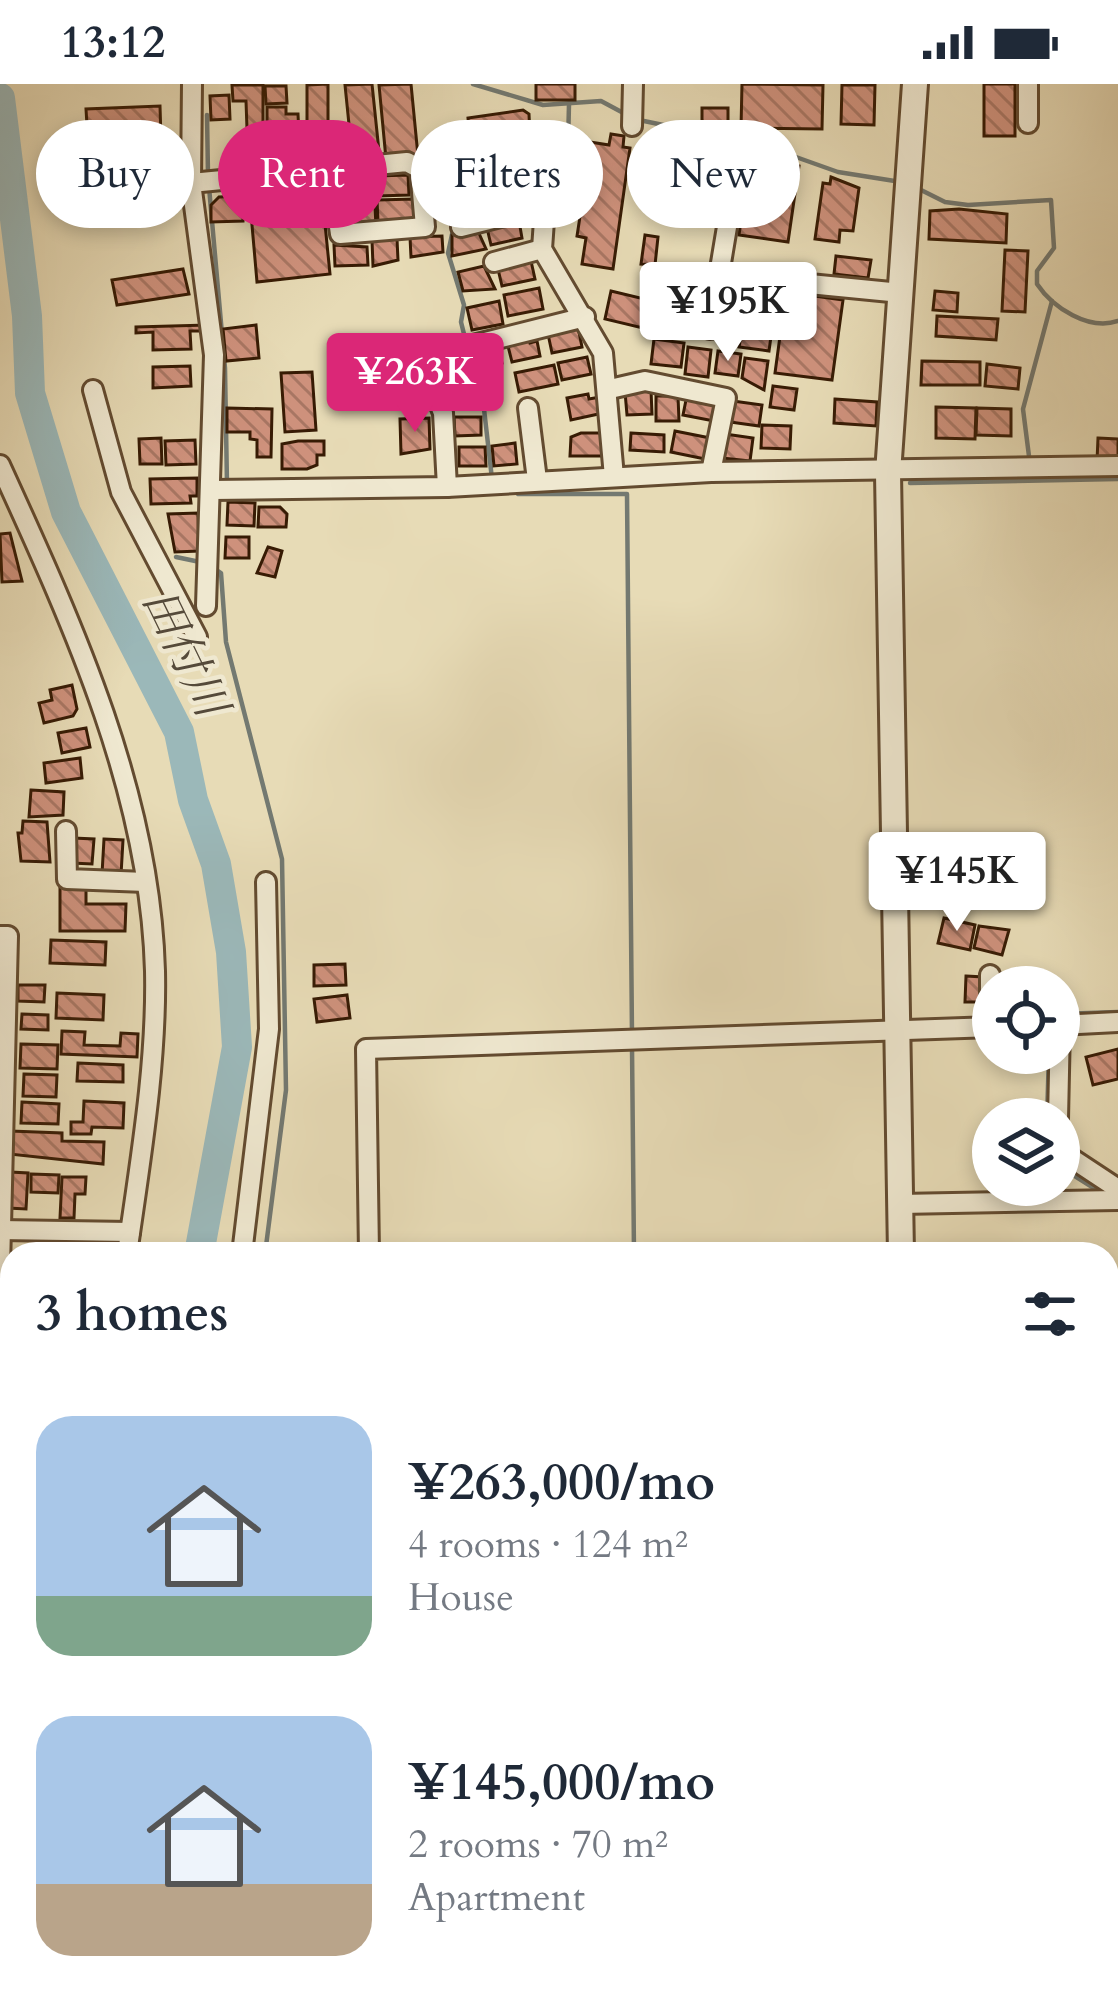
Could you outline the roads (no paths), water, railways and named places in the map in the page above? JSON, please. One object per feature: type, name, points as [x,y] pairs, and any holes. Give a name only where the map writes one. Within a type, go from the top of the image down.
[{"type":"street","points":[[191,120],[192,84]]},
{"type":"street","points":[[632,120],[633,84]]},
{"type":"street","points":[[901,1242],[888,473],[916,84]]},
{"type":"street","points":[[1028,84],[1028,123]]},
{"type":"street","points":[[415,164],[422,178],[425,227],[340,234],[331,170],[415,164]]},
{"type":"street","points":[[194,212],[214,356],[206,606]]},
{"type":"street","points":[[543,228],[542,249],[604,353],[614,477]]},
{"type":"street","points":[[710,329],[726,228]]},
{"type":"street","points":[[494,262],[542,249]]},
{"type":"street","points":[[717,275],[902,293]]},
{"type":"street","points":[[469,346],[585,316]]},
{"type":"street","points":[[429,378],[442,412],[447,487]]},
{"type":"street","points":[[610,389],[645,381],[726,398],[712,472]]},
{"type":"street","points":[[93,390],[121,492],[197,637]]},
{"type":"street","points":[[528,408],[537,480]]},
{"type":"street","points":[[0,465],[100,698],[146,882],[155,973],[129,1242]]},
{"type":"street","points":[[212,490],[447,487],[712,472],[888,473],[1118,466]]},
{"type":"street","points":[[66,831],[65,878],[146,882]]},
{"type":"street","points":[[243,1242],[269,1029],[266,881]]},
{"type":"street","points":[[0,936],[8,936],[0,1268]]},
{"type":"street","points":[[1080,1024],[1118,1022]]},
{"type":"street","points":[[369,1242],[366,1049],[972,1028]]},
{"type":"street","points":[[1080,1164],[1118,1189]]},
{"type":"street","points":[[901,1204],[1118,1200]]},
{"type":"street","points":[[0,1230],[130,1232]]},
{"type":"waterway","points":[[473,84],[543,105],[601,101],[629,116]]},
{"type":"waterway","name":"田付川","points":[[0,98],[27,316],[30,393],[66,512],[179,732],[193,800],[216,864],[231,952],[237,1047],[201,1242]]},
{"type":"waterway","points":[[466,342],[461,322],[464,305],[448,253],[463,184],[529,165],[531,152],[568,145],[569,104]]},
{"type":"waterway","points":[[207,115],[208,175]]},
{"type":"waterway","points":[[800,158],[838,172],[901,182]]},
{"type":"waterway","points":[[209,187],[225,368],[227,485]]},
{"type":"waterway","points":[[917,188],[945,202],[968,205],[1051,200],[1054,248],[1037,271],[1037,284],[1073,315],[1095,323],[1118,321]]},
{"type":"waterway","points":[[1030,464],[1023,409],[1052,301]]},
{"type":"waterway","points":[[466,353],[484,409],[492,479]]},
{"type":"waterway","points":[[910,483],[1118,479]]},
{"type":"waterway","points":[[519,490],[518,494],[627,494],[632,1036]]},
{"type":"waterway","points":[[176,557],[200,562]]},
{"type":"waterway","points":[[215,569],[221,573],[226,642],[282,859],[286,1090],[267,1242]]},
{"type":"waterway","points":[[1080,1013],[1118,1012]]},
{"type":"waterway","points":[[632,1047],[634,1242]]},
{"type":"waterway","points":[[1048,1074],[1048,1098]]},
{"type":"waterway","points":[[1080,1179],[1100,1192]]}]
